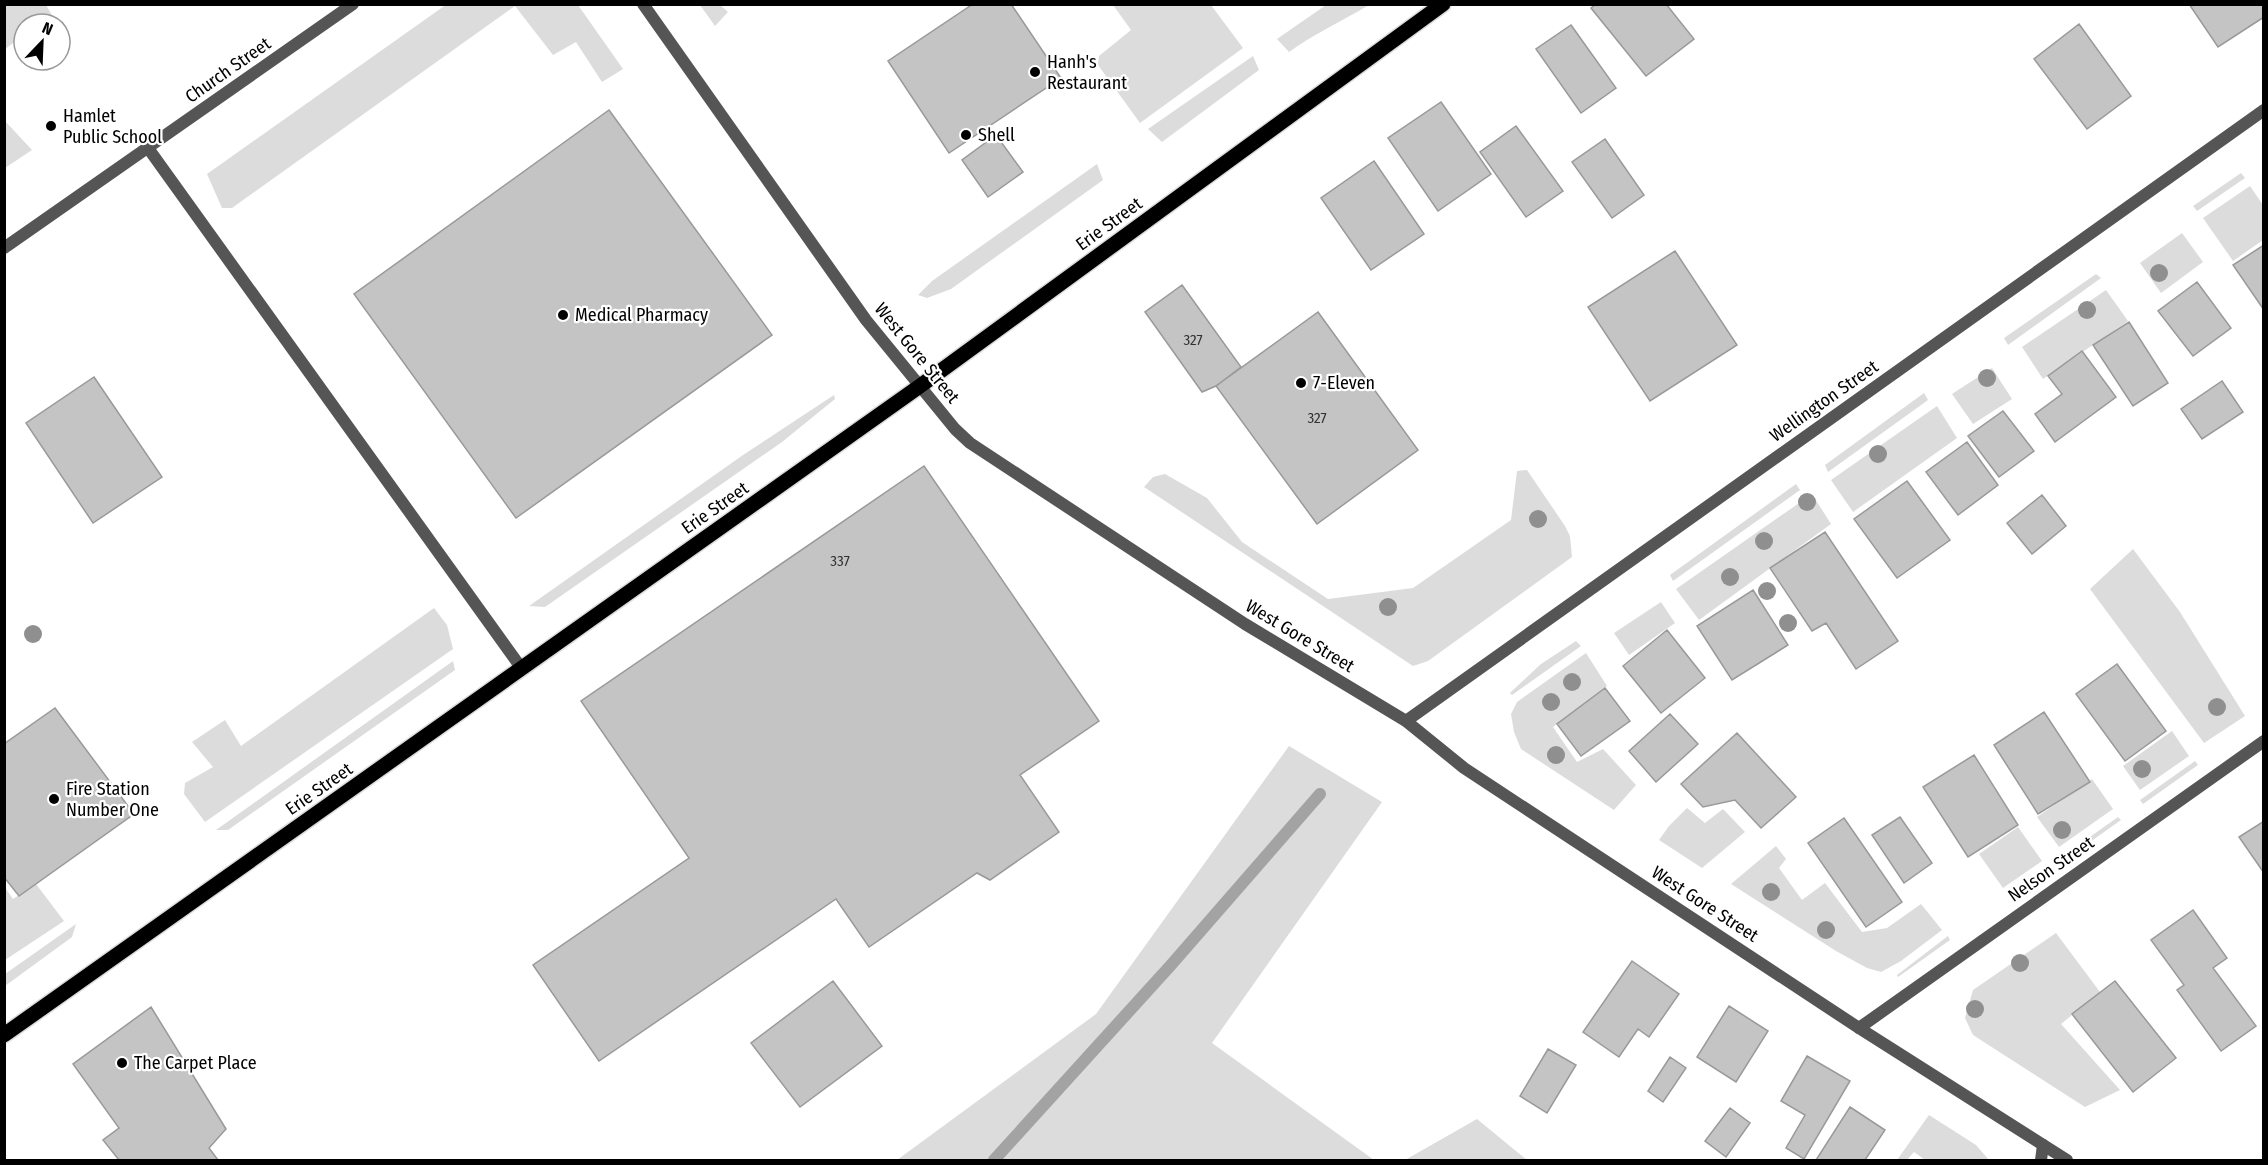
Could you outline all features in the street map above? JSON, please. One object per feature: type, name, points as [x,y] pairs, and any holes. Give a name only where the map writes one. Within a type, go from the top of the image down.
[{"type":"main road","name":"Erie Street","points":[[4,1035],[920,386],[1443,4]]},
{"type":"street","name":"Church Street","points":[[4,248],[353,4]]},
{"type":"street","name":"West Gore Street","points":[[643,4],[866,320],[955,429],[970,443],[1245,624],[1406,721],[1464,768],[2067,1161]]},
{"type":"street","name":"Wellington Street","points":[[1406,721],[2264,110]]},
{"type":"street","points":[[148,148],[522,669]]},
{"type":"street","name":"Nelson Street","points":[[1860,1028],[2264,741]]},
{"type":"street","points":[[2041,1161],[2043,1145]]},
{"type":"shaded area","points":[[5,4],[46,5],[50,12],[12,12],[12,44],[5,49]]},
{"type":"shaded area","points":[[447,4],[578,5],[623,69],[602,82],[576,42],[553,55],[515,6],[232,208],[222,208],[207,174]]},
{"type":"shaded area","points":[[700,5],[720,5],[728,12],[715,26]]},
{"type":"shaded area","points":[[1113,5],[1211,5],[1243,48],[1140,123],[1098,65],[1099,56],[1131,30]]},
{"type":"shaded area","points":[[1326,5],[1369,5],[1289,52],[1277,39]]},
{"type":"shaded area","points":[[1253,56],[1259,70],[1162,142],[1148,129]]},
{"type":"shaded area","points":[[5,121],[32,150],[4,168]]},
{"type":"shaded area","points":[[1097,164],[1103,180],[951,289],[927,298],[918,295],[932,281]]},
{"type":"shaded area","points":[[2241,173],[2245,178],[2197,211],[2193,206]]},
{"type":"shaded area","points":[[2250,186],[2263,205],[2263,240],[2233,261],[2203,218]]},
{"type":"shaded area","points":[[2182,233],[2203,262],[2161,293],[2140,263]]},
{"type":"shaded area","points":[[2096,274],[2101,278],[2008,345],[2004,338]]},
{"type":"shaded area","points":[[2106,290],[2128,321],[2043,379],[2022,347]]},
{"type":"shaded area","points":[[1992,368],[2012,399],[1973,424],[1952,394]]},
{"type":"shaded area","points":[[1924,393],[1928,400],[1828,472],[1825,465]]},
{"type":"shaded area","points":[[834,395],[835,399],[782,442],[545,607],[529,606],[743,455]]},
{"type":"shaded area","points":[[1937,406],[1957,438],[1853,512],[1831,480]]},
{"type":"shaded area","points":[[1527,470],[1565,526],[1570,536],[1572,557],[1428,661],[1413,666],[1144,487],[1153,477],[1165,474],[1207,498],[1242,542],[1328,599],[1413,588],[1511,520],[1517,471]]},
{"type":"shaded area","points":[[1796,484],[1800,490],[1673,581],[1670,575]]},
{"type":"shaded area","points":[[1812,494],[1831,524],[1699,620],[1676,589]]},
{"type":"shaded area","points":[[2133,549],[2180,612],[2245,716],[2204,743],[2090,589]]},
{"type":"shaded area","points":[[1661,602],[1675,623],[1629,655],[1614,633]]},
{"type":"shaded area","points":[[434,608],[447,625],[453,649],[205,822],[184,794],[185,783],[213,767],[192,742],[225,720],[241,746]]},
{"type":"shaded area","points":[[1576,641],[1581,646],[1512,695],[1510,693],[1541,664]]},
{"type":"shaded area","points":[[1586,653],[1607,686],[1553,727],[1577,762],[1603,749],[1636,785],[1614,810],[1521,749],[1514,732],[1511,714],[1517,702]]},
{"type":"shaded area","points":[[453,661],[455,670],[228,830],[216,830]]},
{"type":"shaded area","points":[[2172,731],[2189,756],[2140,790],[2123,766]]},
{"type":"shaded area","points":[[1289,746],[1382,802],[1212,1043],[1374,1160],[897,1160],[1096,1014]]},
{"type":"shaded area","points":[[2195,761],[2198,765],[2143,804],[2140,800]]},
{"type":"shaded area","points":[[2092,779],[2113,809],[2059,847],[2037,817]]},
{"type":"shaded area","points":[[1687,808],[1705,823],[1723,809],[1745,832],[1702,868],[1659,840]]},
{"type":"shaded area","points":[[2118,817],[2121,820],[2066,859],[2063,856]]},
{"type":"shaded area","points":[[2018,827],[2042,861],[2003,888],[1979,854]]},
{"type":"shaded area","points":[[1776,846],[1786,859],[1779,868],[1802,900],[1825,883],[1862,932],[1887,928],[1921,904],[1942,930],[1901,961],[1881,972],[1867,968],[1836,951],[1731,884]]},
{"type":"shaded area","points":[[36,884],[64,921],[5,960],[4,886],[13,899]]},
{"type":"shaded area","points":[[76,924],[72,937],[5,986],[5,974]]},
{"type":"shaded area","points":[[2056,933],[2100,992],[2061,1024],[2120,1090],[2085,1107],[1973,1035],[1965,1018],[1973,990]]},
{"type":"shaded area","points":[[1948,936],[1950,940],[1898,977],[1897,975]]},
{"type":"shaded area","points":[[1929,1115],[1976,1145],[1989,1160],[1925,1160],[1914,1152],[1907,1160],[1897,1160]]},
{"type":"shaded area","points":[[1477,1119],[1527,1160],[1405,1160]]},
{"type":"building","points":[[973,4],[1011,4],[1061,78],[949,153],[888,61]]},
{"type":"building","points":[[1596,4],[1666,4],[1694,39],[1646,76],[1591,8]]},
{"type":"building","points":[[2189,4],[2264,4],[2264,17],[2218,47]]},
{"type":"building","points":[[2079,24],[2131,96],[2087,129],[2034,59]]},
{"type":"building","points":[[1571,25],[1616,88],[1581,113],[1536,49]]},
{"type":"building","points":[[1441,102],[1491,174],[1438,211],[1388,138]]},
{"type":"building","name":"Medical Pharmacy","points":[[609,110],[772,335],[516,518],[354,294]]},
{"type":"building","points":[[1516,126],[1563,191],[1526,217],[1480,152]]},
{"type":"building","points":[[996,135],[1023,172],[988,197],[962,160]]},
{"type":"building","points":[[1605,139],[1644,195],[1612,218],[1572,162]]},
{"type":"building","points":[[1374,161],[1424,234],[1371,270],[1321,198]]},
{"type":"building","points":[[2264,245],[2264,310],[2233,265]]},
{"type":"building","points":[[1675,251],[1737,345],[1650,401],[1588,307]]},
{"type":"building","points":[[2197,282],[2231,328],[2193,356],[2158,311]]},
{"type":"building","points":[[1182,285],[1241,367],[1216,386],[1202,392],[1145,312]]},
{"type":"building","points":[[1318,312],[1418,450],[1317,524],[1216,386]]},
{"type":"building","points":[[2129,322],[2168,383],[2133,406],[2093,345]]},
{"type":"building","points":[[2082,351],[2116,397],[2055,442],[2035,414],[2062,394],[2048,376]]},
{"type":"building","points":[[94,377],[162,477],[93,523],[26,423]]},
{"type":"building","points":[[2222,381],[2243,412],[2202,439],[2181,409]]},
{"type":"building","points":[[2003,411],[2034,451],[1999,477],[1968,436]]},
{"type":"building","points":[[1967,442],[1998,485],[1958,515],[1926,472]]},
{"type":"building","points":[[924,466],[1099,721],[1020,775],[1059,832],[990,880],[977,873],[869,947],[836,899],[599,1061],[533,965],[689,858],[581,701]]},
{"type":"building","points":[[1907,481],[1950,540],[1897,578],[1854,519]]},
{"type":"building","points":[[2042,495],[2066,526],[2032,554],[2007,523]]},
{"type":"building","points":[[1825,532],[1898,641],[1856,669],[1826,623],[1812,631],[1770,568]]},
{"type":"building","points":[[1753,590],[1788,645],[1732,680],[1697,626]]},
{"type":"building","points":[[1667,630],[1705,678],[1661,713],[1623,666]]},
{"type":"building","points":[[2117,664],[2166,731],[2125,761],[2076,694]]},
{"type":"building","points":[[1605,688],[1630,721],[1581,756],[1557,724]]},
{"type":"building","points":[[55,708],[134,814],[19,896],[4,877],[4,744]]},
{"type":"building","points":[[2044,712],[2090,782],[2038,814],[1994,745]]},
{"type":"building","points":[[1670,714],[1698,744],[1656,782],[1629,751]]},
{"type":"building","points":[[1737,733],[1796,797],[1761,828],[1735,800],[1703,807],[1681,784]]},
{"type":"building","points":[[1974,755],[2018,825],[1968,857],[1923,787]]},
{"type":"building","points":[[1900,817],[1932,863],[1904,883],[1872,835]]},
{"type":"building","points":[[1844,818],[1902,902],[1866,927],[1808,843]]},
{"type":"building","points":[[2264,821],[2264,873],[2239,837]]},
{"type":"building","points":[[2193,910],[2227,958],[2213,968],[2256,1026],[2221,1051],[2177,990],[2184,985],[2151,940]]},
{"type":"building","points":[[1632,961],[1679,994],[1649,1037],[1638,1029],[1619,1057],[1583,1032]]},
{"type":"building","points":[[833,981],[882,1046],[800,1107],[751,1043]]},
{"type":"building","points":[[2115,981],[2176,1058],[2133,1092],[2072,1014]]},
{"type":"building","points":[[1729,1006],[1768,1031],[1736,1082],[1697,1057]]},
{"type":"building","points":[[151,1007],[226,1129],[209,1148],[218,1160],[119,1160],[103,1140],[119,1128],[73,1064]]},
{"type":"building","points":[[1548,1049],[1576,1065],[1547,1113],[1520,1096]]},
{"type":"building","points":[[1807,1056],[1850,1081],[1804,1159],[1786,1148],[1805,1115],[1781,1101]]},
{"type":"building","points":[[1670,1057],[1686,1068],[1663,1102],[1648,1091]]},
{"type":"building","points":[[1850,1107],[1885,1130],[1865,1160],[1816,1160]]},
{"type":"building","points":[[1730,1108],[1750,1123],[1726,1157],[1705,1141]]},
{"type":"waterway","points":[[994,1160],[1171,965],[1320,794]]},
{"type":"place","name":"Hanh's Restaurant","points":[[1035,72]]},
{"type":"place","name":"Hamlet Public School","points":[[51,126]]},
{"type":"place","name":"Shell","points":[[966,135]]},
{"type":"place","name":"Medical Pharmacy","points":[[563,315]]},
{"type":"place","name":"7-Eleven","points":[[1301,383]]},
{"type":"place","name":"Fire Station Number One","points":[[54,799]]},
{"type":"place","name":"The Carpet Place","points":[[122,1063]]}]
